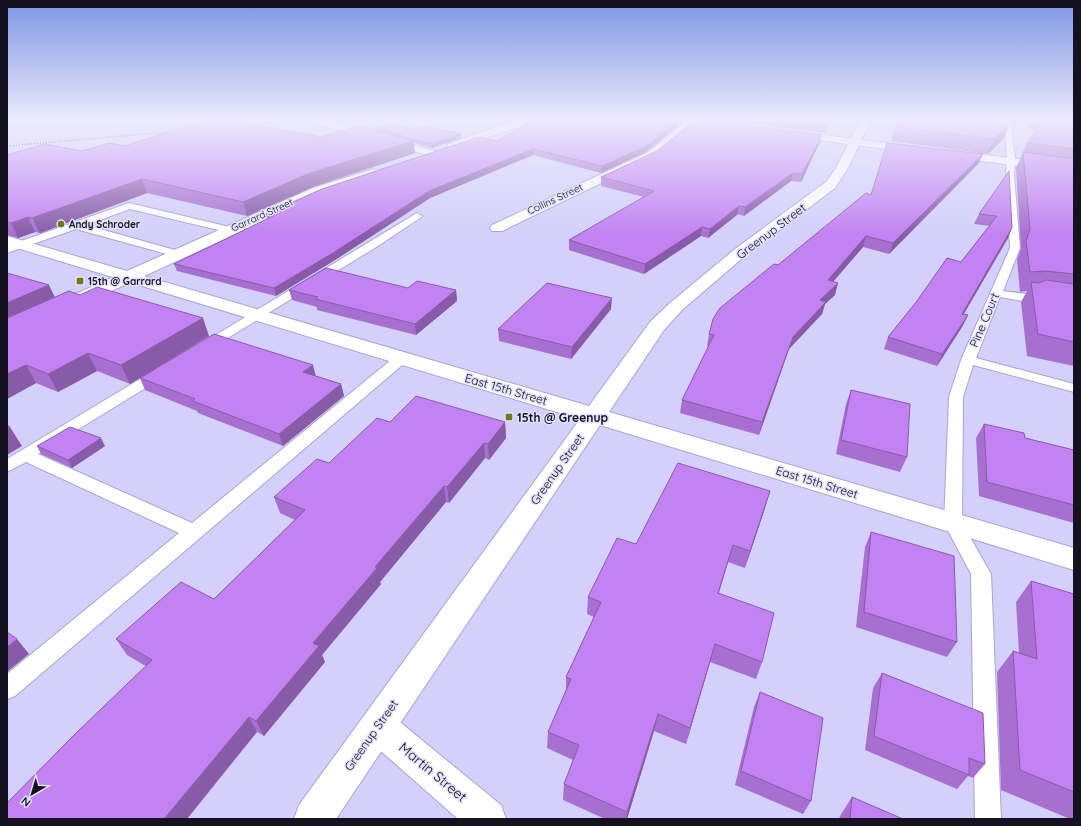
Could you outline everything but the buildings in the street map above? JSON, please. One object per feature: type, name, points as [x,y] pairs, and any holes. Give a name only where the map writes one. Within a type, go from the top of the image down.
[{"type":"street","name":"Collins Street","points":[[497,228],[646,158]]},
{"type":"street","name":"Greenup Street","points":[[313,819],[657,326],[675,306],[732,260],[831,185],[847,158]]},
{"type":"street","points":[[977,158],[1074,170]]},
{"type":"street","name":"Garrard Street","points":[[64,306],[318,191],[386,169]]},
{"type":"street","name":"East 15th Street","points":[[15,245],[595,414],[1074,559]]},
{"type":"street","name":"Martin Street","points":[[378,726],[487,819]]},
{"type":"lane","name":"Pine Court","points":[[953,523],[956,397],[968,360],[1015,248],[1011,158]]},
{"type":"lane","points":[[15,245],[77,226],[133,206],[231,230]]},
{"type":"lane","points":[[195,351],[374,244],[417,216]]},
{"type":"lane","points":[[77,226],[178,254]]},
{"type":"lane","points":[[996,293],[1028,298],[1035,295],[1074,300]]},
{"type":"lane","points":[[7,688],[402,358]]},
{"type":"lane","points":[[968,360],[1074,388]]},
{"type":"lane","points":[[7,466],[168,368]]},
{"type":"lane","points":[[25,455],[194,532]]},
{"type":"lane","points":[[953,523],[981,574],[988,819]]},
{"type":"place","name":"Andy Schroder","points":[[61,224]]},
{"type":"place","name":"15th @ Garrard","points":[[80,281]]},
{"type":"place","name":"15th @ Greenup","points":[[509,417]]}]
